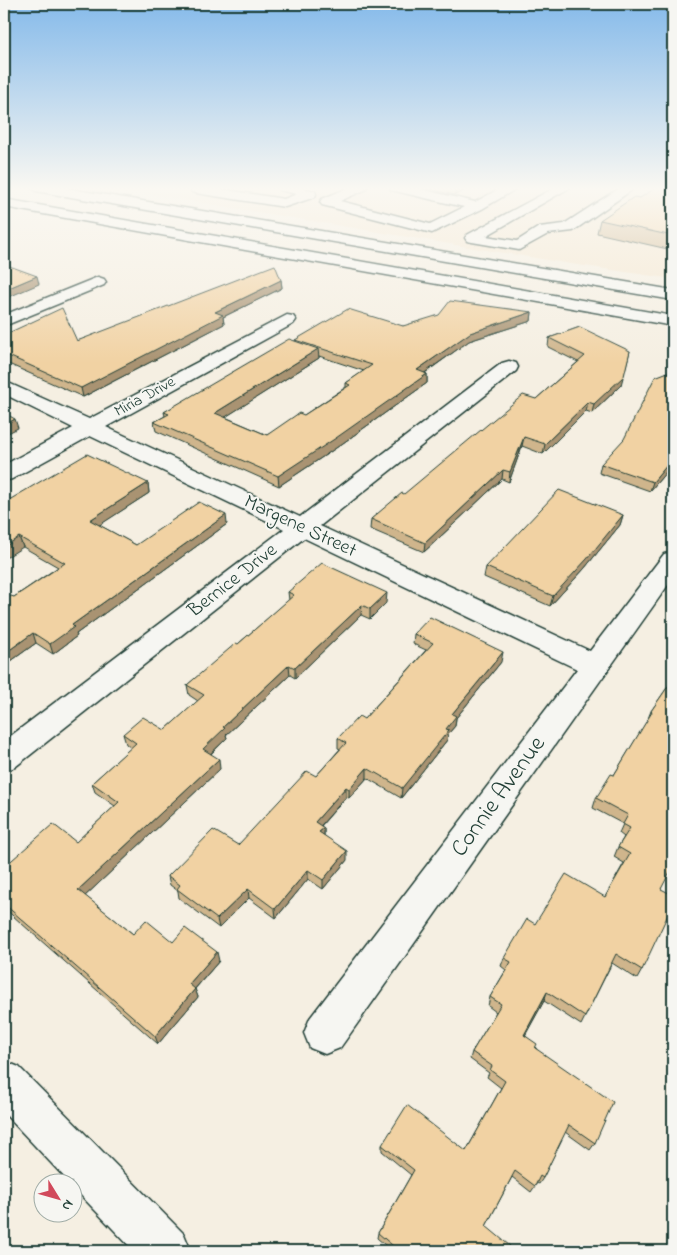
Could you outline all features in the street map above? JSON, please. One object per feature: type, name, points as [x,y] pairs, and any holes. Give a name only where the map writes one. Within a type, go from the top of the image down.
[{"type":"main road","points":[[245,246],[673,321]]},
{"type":"main road","points":[[381,246],[673,295]]},
{"type":"main road","points":[[4,321],[98,282]]},
{"type":"main road","name":"Miria Drive","points":[[4,474],[286,320]]},
{"type":"main road","name":"Bernice Drive","points":[[4,758],[509,366]]},
{"type":"main road","name":"Margene Street","points":[[4,387],[596,666]]},
{"type":"main road","name":"Connie Avenue","points":[[325,1033],[673,560]]},
{"type":"main road","points":[[4,1082],[167,1251]]},
{"type":"shaded area","points":[[460,246],[673,246],[673,279]]},
{"type":"building","points":[[4,264],[37,276],[4,290]]},
{"type":"building","points":[[275,265],[281,280],[215,312],[223,315],[81,388],[4,354],[4,335],[62,308],[77,341]]},
{"type":"building","points":[[450,301],[532,312],[470,333],[417,370],[427,374],[278,476],[154,422],[169,414],[164,412],[289,339],[318,349],[215,413],[267,435],[299,413],[304,415],[350,385],[346,383],[372,365],[295,340],[348,309],[403,326],[439,315]]},
{"type":"building","points":[[580,327],[630,351],[624,376],[594,404],[588,402],[545,444],[524,437],[510,472],[503,470],[425,543],[371,519],[523,395],[536,399],[585,356],[549,338]]},
{"type":"building","points":[[673,370],[673,458],[653,482],[601,464],[624,439],[655,377]]},
{"type":"building","points":[[4,413],[15,419],[4,425]]},
{"type":"building","points":[[87,454],[148,483],[90,520],[136,545],[199,502],[226,515],[72,625],[74,627],[50,644],[33,633],[4,654],[4,601],[11,596],[14,597],[65,563],[19,537],[4,547],[4,503]]},
{"type":"building","points":[[559,490],[623,515],[587,559],[553,596],[486,567]]},
{"type":"building","points":[[322,563],[387,593],[370,609],[362,605],[295,668],[289,665],[223,727],[225,728],[203,749],[219,759],[78,890],[133,934],[146,920],[173,942],[185,928],[217,952],[189,984],[195,989],[155,1036],[4,904],[4,867],[53,824],[76,842],[119,802],[92,783],[136,743],[123,734],[143,717],[165,730],[204,695],[187,685],[294,595],[288,592]]},
{"type":"building","points":[[430,617],[503,652],[452,714],[456,716],[446,729],[449,730],[402,788],[367,768],[349,789],[346,787],[315,822],[324,828],[319,832],[347,851],[323,880],[308,870],[275,909],[248,889],[217,919],[177,889],[180,885],[168,876],[213,830],[238,845],[307,771],[316,776],[346,743],[338,738],[359,716],[364,719],[433,643],[414,634]]},
{"type":"building","points":[[673,679],[673,866],[661,889],[673,895],[673,904],[642,970],[616,954],[585,1017],[547,992],[524,1035],[537,1044],[535,1048],[613,1102],[595,1143],[569,1125],[543,1178],[540,1176],[535,1186],[515,1171],[486,1226],[510,1246],[507,1251],[399,1251],[378,1233],[414,1170],[382,1145],[407,1105],[466,1151],[505,1081],[490,1070],[492,1066],[472,1052],[501,1004],[490,997],[511,962],[504,958],[527,919],[535,924],[566,874],[605,897],[630,854],[618,847],[630,828],[623,824],[628,815],[596,798],[611,774],[614,775],[651,711]]}]
